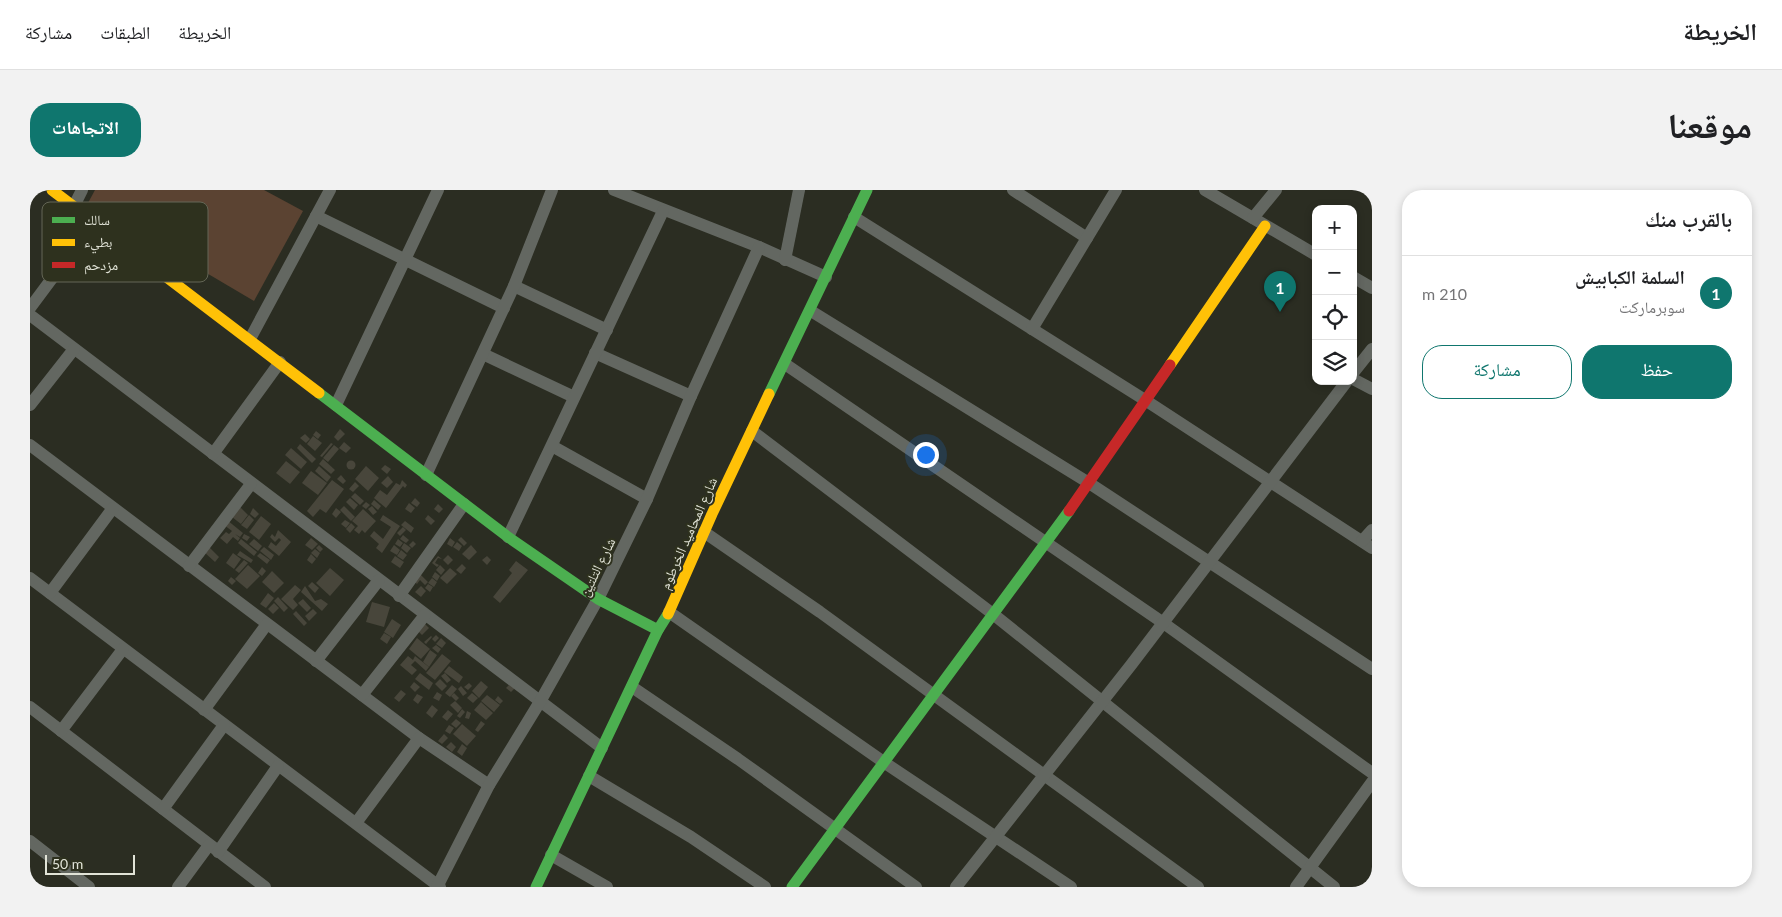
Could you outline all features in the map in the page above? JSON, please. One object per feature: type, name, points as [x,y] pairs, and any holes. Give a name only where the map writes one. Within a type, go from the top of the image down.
[{"type":"street","points":[[52,190],[68,202]]},
{"type":"street","points":[[76,202],[82,190]]},
{"type":"street","points":[[250,339],[330,190]]},
{"type":"street","points":[[336,405],[438,190]]},
{"type":"street","points":[[426,475],[514,286],[552,190]]},
{"type":"street","points":[[614,190],[663,211],[759,247],[826,277]]},
{"type":"street","points":[[785,260],[798,190]]},
{"type":"street","name":"شارع المحاميد الخرطوم","points":[[536,887],[658,630],[669,612],[704,532],[811,311],[867,190]]},
{"type":"street","points":[[1013,190],[1086,238]]},
{"type":"street","points":[[1032,329],[1116,190]]},
{"type":"street","points":[[1205,190],[1312,253]]},
{"type":"street","points":[[1253,218],[1276,190]]},
{"type":"street","points":[[508,536],[663,211]]},
{"type":"street","points":[[316,216],[504,308]]},
{"type":"street","points":[[854,217],[1145,400],[1367,544],[1372,530]]},
{"type":"street","points":[[792,887],[1089,483],[1265,226]]},
{"type":"street","name":"شارع التلتين","points":[[438,886],[489,785],[541,700],[598,599],[646,499],[759,247]]},
{"type":"street","points":[[1357,279],[1372,288]]},
{"type":"street","points":[[30,308],[49,282]]},
{"type":"street","points":[[174,282],[508,536],[598,599],[658,630]]},
{"type":"street","points":[[514,286],[607,330]]},
{"type":"street","points":[[811,311],[1089,483],[1372,669]]},
{"type":"street","points":[[30,315],[602,748]]},
{"type":"street","points":[[30,405],[74,349]]},
{"type":"street","points":[[1357,368],[1372,349]]},
{"type":"street","points":[[596,352],[691,396]]},
{"type":"street","points":[[483,354],[574,397]]},
{"type":"street","points":[[213,454],[280,362]]},
{"type":"street","points":[[785,364],[1162,622],[1372,773]]},
{"type":"street","points":[[1357,381],[1372,389]]},
{"type":"street","points":[[956,887],[1102,702],[1344,385]]},
{"type":"street","points":[[752,431],[871,519],[993,614],[1334,887]]},
{"type":"street","points":[[30,445],[418,738],[489,785]]},
{"type":"street","points":[[552,446],[646,499]]},
{"type":"street","points":[[189,566],[251,484]]},
{"type":"street","points":[[399,596],[464,504]]},
{"type":"street","points":[[50,593],[113,508]]},
{"type":"street","points":[[704,532],[934,694],[1198,887]]},
{"type":"street","points":[[30,578],[438,886]]},
{"type":"street","points":[[316,661],[379,580]]},
{"type":"street","points":[[669,612],[885,763],[1070,887]]},
{"type":"street","points":[[362,695],[425,615]]},
{"type":"street","points":[[204,710],[267,624]]},
{"type":"street","points":[[61,731],[123,648]]},
{"type":"street","points":[[632,687],[738,759],[916,887]]},
{"type":"street","points":[[30,707],[265,887]]},
{"type":"street","points":[[162,809],[224,725]]},
{"type":"street","points":[[356,823],[418,738]]},
{"type":"street","points":[[178,887],[213,848],[278,766]]},
{"type":"street","points":[[589,776],[691,837],[765,887]]},
{"type":"street","points":[[1296,887],[1372,782]]},
{"type":"street","points":[[30,841],[89,887]]},
{"type":"street","points":[[551,855],[607,887]]},
{"type":"shaded area","points":[[95,190],[264,190],[303,211],[254,301],[208,274],[208,202],[89,202]]},
{"type":"building","points":[[340,429],[345,434],[338,441],[334,437]]},
{"type":"building","points":[[316,431],[321,435],[318,439],[313,435]]},
{"type":"building","points":[[305,434],[310,439],[306,443],[300,438]]},
{"type":"building","points":[[313,436],[322,443],[315,451],[307,444]]},
{"type":"building","points":[[344,442],[351,448],[346,453],[339,448]]},
{"type":"building","points":[[331,443],[333,444],[322,457],[320,456]]},
{"type":"building","points":[[300,444],[316,459],[312,463],[297,448]]},
{"type":"building","points":[[334,445],[339,449],[328,462],[323,458]]},
{"type":"building","points":[[291,448],[307,462],[301,469],[285,455]]},
{"type":"building","points":[[323,459],[335,470],[331,474],[319,464]]},
{"type":"building","points":[[351,460],[356,465],[351,470],[346,465]]},
{"type":"building","points":[[286,461],[300,472],[290,484],[276,473]]},
{"type":"building","points":[[385,465],[391,469],[387,474],[381,469]]},
{"type":"building","points":[[319,466],[331,477],[327,482],[315,471]]},
{"type":"building","points":[[366,466],[379,478],[368,491],[355,479]]},
{"type":"building","points":[[311,471],[327,483],[318,495],[302,483]]},
{"type":"building","points":[[341,475],[346,481],[343,484],[337,479]]},
{"type":"building","points":[[388,476],[393,482],[387,488],[381,483]]},
{"type":"building","points":[[332,480],[344,489],[326,513],[320,509],[313,517],[307,511]]},
{"type":"building","points":[[402,480],[407,485],[405,488],[403,486],[386,508],[374,498],[380,490],[387,495],[396,483],[400,485]]},
{"type":"building","points":[[355,482],[359,486],[353,492],[349,489]]},
{"type":"building","points":[[355,493],[364,501],[360,505],[351,497]]},
{"type":"building","points":[[350,498],[358,505],[354,510],[346,502]]},
{"type":"building","points":[[415,498],[420,503],[417,507],[411,503]]},
{"type":"building","points":[[374,500],[381,506],[378,510],[371,504]]},
{"type":"building","points":[[366,502],[370,505],[366,509],[362,506]]},
{"type":"building","points":[[409,503],[415,508],[411,513],[405,509]]},
{"type":"building","points":[[438,504],[443,509],[439,513],[434,509]]},
{"type":"building","points":[[344,506],[355,517],[351,521],[340,510]]},
{"type":"building","points":[[372,506],[377,512],[373,515],[368,509]]},
{"type":"building","points":[[240,507],[248,515],[241,524],[232,517]]},
{"type":"building","points":[[253,508],[259,514],[255,518],[250,514]]},
{"type":"building","points":[[336,508],[341,512],[336,518],[332,514]]},
{"type":"building","points":[[363,509],[376,521],[365,533],[362,530],[359,534],[354,530],[358,526],[352,521]]},
{"type":"building","points":[[249,515],[254,520],[247,529],[241,525]]},
{"type":"building","points":[[383,515],[400,526],[382,553],[376,548],[379,544],[370,536],[374,531],[383,539],[391,527],[380,520]]},
{"type":"building","points":[[428,515],[435,521],[431,525],[425,519]]},
{"type":"building","points":[[261,516],[271,524],[259,540],[249,532]]},
{"type":"building","points":[[227,520],[243,533],[240,537],[235,534],[240,538],[238,541],[233,537],[227,544],[220,538],[226,532],[229,534],[232,531],[224,525]]},
{"type":"building","points":[[345,520],[350,523],[346,528],[341,524]]},
{"type":"building","points":[[405,521],[414,528],[411,533],[401,525]]},
{"type":"building","points":[[351,523],[355,527],[350,533],[346,529]]},
{"type":"building","points":[[403,527],[406,530],[400,536],[397,533]]},
{"type":"building","points":[[278,530],[291,542],[279,556],[268,547],[271,542],[276,546],[281,540],[279,538],[275,542],[270,537],[272,534],[275,537]]},
{"type":"building","points":[[244,534],[250,537],[247,541],[242,538]]},
{"type":"building","points":[[403,535],[409,540],[406,543],[400,539]]},
{"type":"building","points":[[461,537],[467,543],[464,546],[458,540]]},
{"type":"building","points":[[311,538],[318,544],[312,550],[305,545]]},
{"type":"building","points":[[450,538],[455,542],[452,547],[447,544]]},
{"type":"building","points":[[241,539],[257,552],[254,556],[238,543]]},
{"type":"building","points":[[254,539],[262,546],[258,551],[249,544]]},
{"type":"building","points":[[398,539],[403,543],[400,547],[395,544]]},
{"type":"building","points":[[413,541],[416,544],[412,548],[409,545]]},
{"type":"building","points":[[457,542],[462,546],[459,551],[453,547]]},
{"type":"building","points":[[404,543],[411,548],[407,553],[401,548]]},
{"type":"building","points":[[319,545],[323,549],[320,552],[316,548]]},
{"type":"building","points":[[394,545],[400,550],[397,555],[390,551]]},
{"type":"building","points":[[471,545],[477,552],[469,560],[462,554]]},
{"type":"building","points":[[209,547],[219,557],[215,562],[204,552]]},
{"type":"building","points":[[264,547],[274,555],[271,560],[260,551]]},
{"type":"building","points":[[315,549],[320,553],[317,558],[311,553]]},
{"type":"building","points":[[401,550],[407,555],[403,560],[397,556]]},
{"type":"building","points":[[240,551],[253,560],[251,563],[237,555]]},
{"type":"building","points":[[233,553],[241,559],[234,569],[226,563]]},
{"type":"building","points":[[260,553],[270,560],[267,564],[257,556]]},
{"type":"building","points":[[311,554],[316,559],[312,564],[307,560]]},
{"type":"building","points":[[448,555],[453,560],[448,565],[443,560]]},
{"type":"building","points":[[395,556],[404,562],[400,568],[391,562]]},
{"type":"building","points":[[438,556],[442,559],[438,558],[435,563],[439,565],[437,567],[432,563]]},
{"type":"building","points":[[487,556],[491,560],[487,565],[482,560]]},
{"type":"building","points":[[244,560],[248,563],[239,573],[235,570]]},
{"type":"building","points":[[516,561],[528,570],[500,603],[493,597],[512,573],[509,570]]},
{"type":"building","points":[[462,564],[466,568],[461,574],[456,570]]},
{"type":"building","points":[[248,565],[260,576],[247,589],[235,579]]},
{"type":"building","points":[[440,565],[445,570],[441,575],[436,570]]},
{"type":"building","points":[[262,567],[266,571],[262,576],[258,573]]},
{"type":"building","points":[[330,568],[344,580],[330,596],[316,583]]},
{"type":"building","points":[[450,568],[457,574],[447,584],[440,578]]},
{"type":"building","points":[[272,571],[284,583],[274,593],[262,582]]},
{"type":"building","points":[[435,572],[440,576],[437,581],[432,577]]},
{"type":"building","points":[[419,573],[428,582],[425,585],[420,580],[417,584],[412,580]]},
{"type":"building","points":[[231,577],[236,581],[232,585],[228,581]]},
{"type":"building","points":[[432,578],[437,582],[434,587],[428,583]]},
{"type":"building","points":[[312,582],[319,588],[315,593],[308,586]]},
{"type":"building","points":[[428,584],[433,587],[430,592],[425,588]]},
{"type":"building","points":[[295,585],[301,590],[293,599],[298,605],[293,610],[281,599]]},
{"type":"building","points":[[305,586],[315,601],[321,599],[328,604],[322,611],[301,592]]},
{"type":"building","points":[[421,586],[426,591],[421,597],[415,592]]},
{"type":"building","points":[[268,593],[274,598],[266,608],[260,604]]},
{"type":"building","points":[[278,597],[288,608],[284,612],[274,601]]},
{"type":"building","points":[[303,599],[311,608],[307,612],[298,603]]},
{"type":"building","points":[[372,602],[390,607],[384,627],[366,622]]},
{"type":"building","points":[[274,603],[279,608],[273,614],[268,609]]},
{"type":"building","points":[[313,609],[317,613],[309,621],[305,616]]},
{"type":"building","points":[[296,611],[307,623],[304,626],[293,614]]},
{"type":"building","points":[[392,619],[401,625],[393,638],[384,632]]},
{"type":"building","points":[[424,623],[429,628],[422,635],[417,630]]},
{"type":"building","points":[[384,633],[391,637],[387,644],[380,639]]},
{"type":"building","points":[[436,635],[439,638],[435,642],[432,639]]},
{"type":"building","points":[[432,637],[426,644],[424,642]]},
{"type":"building","points":[[417,638],[430,649],[421,659],[409,649]]},
{"type":"building","points":[[441,638],[446,643],[442,648],[436,644]]},
{"type":"building","points":[[436,645],[441,649],[438,653],[432,648]]},
{"type":"building","points":[[430,650],[437,655],[429,667],[423,662]]},
{"type":"building","points":[[442,654],[451,661],[435,680],[426,673]]},
{"type":"building","points":[[408,656],[413,660],[415,656],[429,667],[426,671],[415,661],[411,665],[417,670],[412,675],[400,665]]},
{"type":"building","points":[[449,666],[463,677],[459,683],[444,672]]},
{"type":"building","points":[[420,673],[433,683],[429,690],[415,679]]},
{"type":"building","points":[[445,673],[451,680],[447,683],[441,676]]},
{"type":"building","points":[[440,679],[447,686],[442,691],[435,684]]},
{"type":"building","points":[[481,681],[488,687],[479,698],[472,691]]},
{"type":"building","points":[[414,682],[420,687],[415,692],[410,687]]},
{"type":"building","points":[[469,683],[472,686],[468,690],[464,687]]},
{"type":"building","points":[[511,683],[515,688],[511,692],[506,688]]},
{"type":"building","points":[[452,685],[457,689],[450,697],[445,693]]},
{"type":"building","points":[[461,686],[467,693],[463,696],[458,689]]},
{"type":"building","points":[[401,690],[406,694],[399,702],[394,698]]},
{"type":"building","points":[[437,692],[442,695],[439,701],[433,698]]},
{"type":"building","points":[[454,693],[459,698],[456,701],[451,696]]},
{"type":"building","points":[[472,693],[478,698],[473,703],[467,698]]},
{"type":"building","points":[[417,694],[423,697],[418,704],[413,700]]},
{"type":"building","points":[[487,695],[500,705],[494,712],[481,701]]},
{"type":"building","points":[[498,696],[503,701],[500,704],[495,700]]},
{"type":"building","points":[[455,701],[462,708],[458,713],[450,705]]},
{"type":"building","points":[[481,702],[493,713],[486,720],[474,710]]},
{"type":"building","points":[[432,705],[438,710],[432,718],[426,713]]},
{"type":"building","points":[[462,709],[465,712],[460,718],[457,716]]},
{"type":"building","points":[[448,710],[453,714],[447,721],[442,717]]},
{"type":"building","points":[[467,711],[471,713],[469,719],[465,718]]},
{"type":"building","points":[[456,719],[461,723],[456,728],[451,724]]},
{"type":"building","points":[[481,721],[485,724],[478,732],[475,730]]},
{"type":"building","points":[[462,724],[476,736],[467,746],[453,734]]},
{"type":"building","points":[[449,725],[454,728],[450,734],[445,731]]},
{"type":"building","points":[[444,734],[448,738],[442,744],[438,741]]},
{"type":"building","points":[[451,742],[456,747],[452,752],[446,747]]},
{"type":"building","points":[[462,744],[467,748],[462,756],[457,752]]},
{"type":"traffic: fast","points":[[769,394],[867,190]]},
{"type":"traffic: fast","points":[[319,393],[508,537],[598,599],[658,630]]},
{"type":"traffic: fast","points":[[792,887],[1069,511]]},
{"type":"traffic: fast","points":[[536,887],[658,630],[668,614]]},
{"type":"traffic: slow","points":[[52,190],[68,202]]},
{"type":"traffic: slow","points":[[1170,365],[1265,226]]},
{"type":"traffic: slow","points":[[173,282],[319,393]]},
{"type":"traffic: slow","points":[[668,614],[712,514],[769,394]]},
{"type":"traffic: jam","points":[[1069,511],[1170,365]]},
{"type":"place","name":"السلمة الكبابيش","points":[[1280,312]]}]
